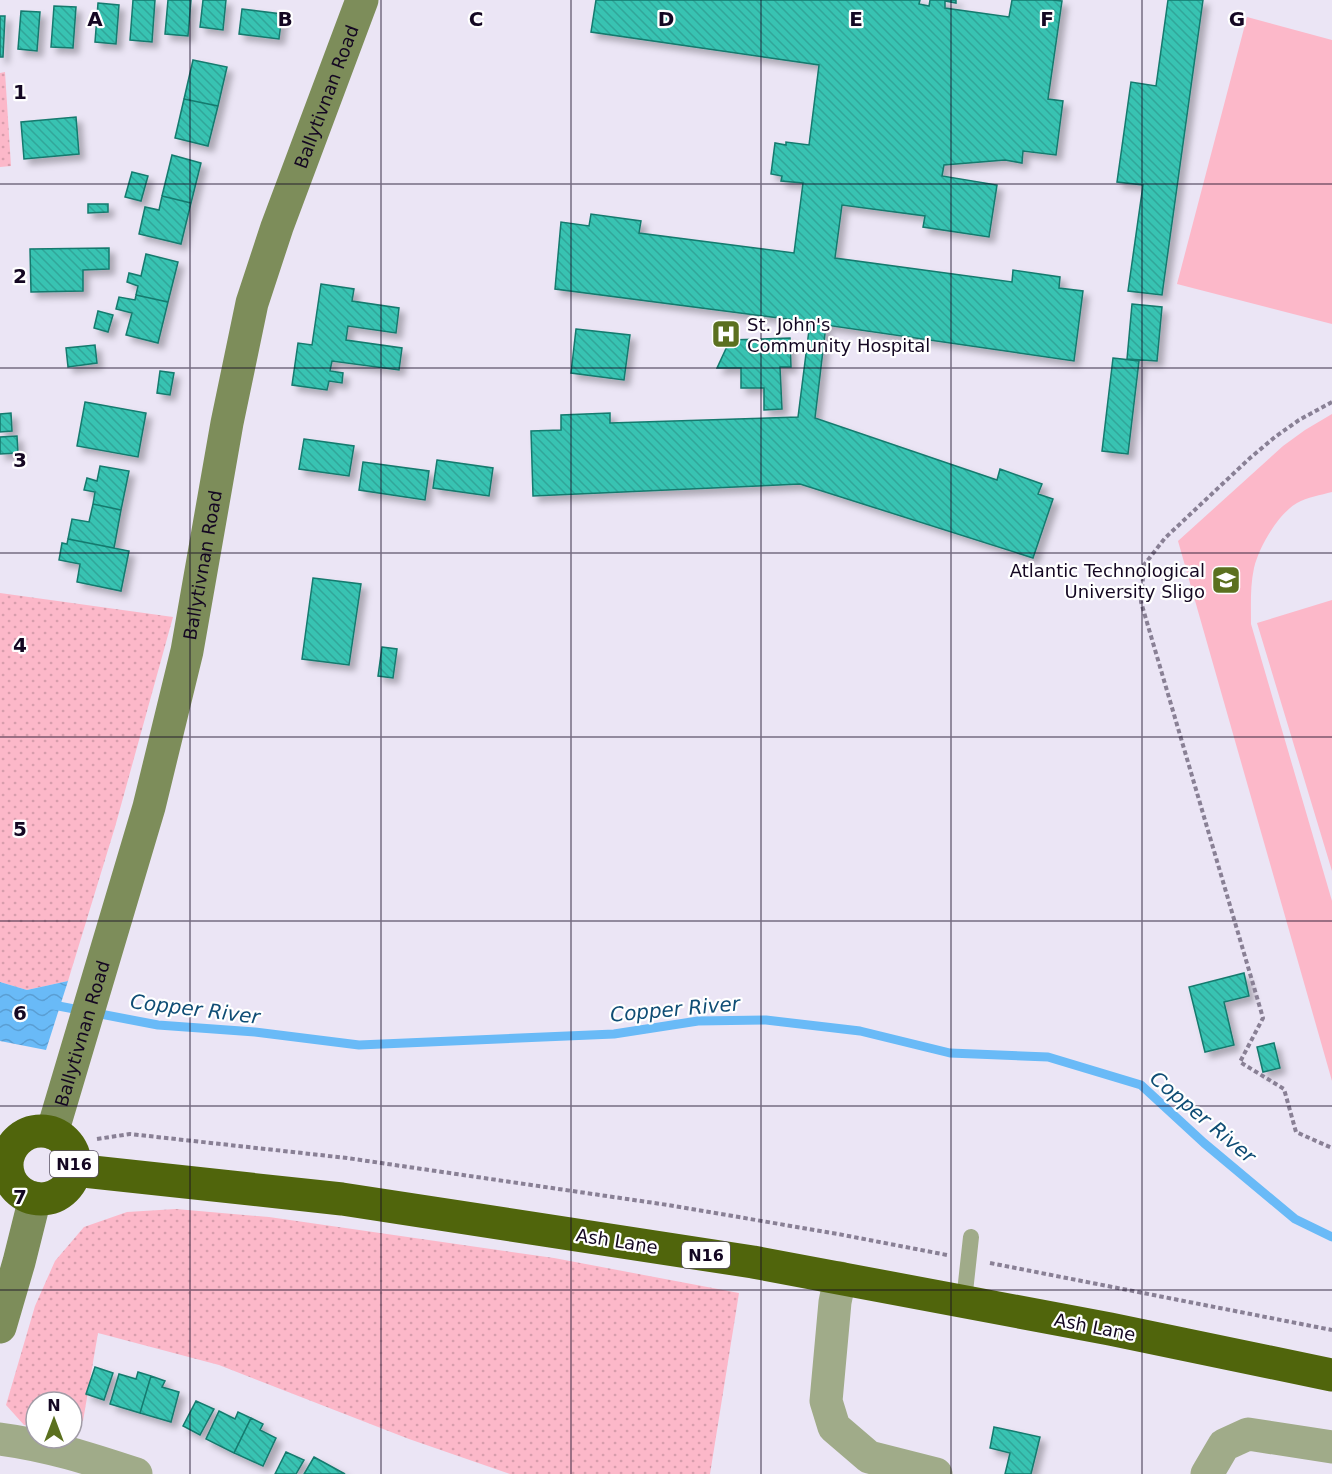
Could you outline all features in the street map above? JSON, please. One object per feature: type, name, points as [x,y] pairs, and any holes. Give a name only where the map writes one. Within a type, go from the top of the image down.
[{"type":"highway","name":"N16","points":[[41,1131],[52,1132],[67,1143],[74,1160],[71,1180],[65,1189],[46,1198],[35,1198],[24,1194],[15,1187],[3,1165],[13,1145],[21,1137],[30,1132],[41,1131]]},
{"type":"highway","name":"Ash Lane","points":[[74,1170],[342,1199],[640,1244],[964,1301],[1332,1375]]},
{"type":"street","name":"Ballytivnan Road","points":[[52,1132],[149,807],[187,651],[227,423],[252,303],[277,227],[362,0]]},
{"type":"street","points":[[0,1327],[35,1198]]},
{"type":"street","points":[[840,1278],[835,1302],[826,1401],[834,1427],[869,1457],[936,1474]]},
{"type":"street","points":[[1207,1474],[1224,1445],[1248,1434],[1332,1448]]},
{"type":"street","points":[[0,1439],[29,1443],[84,1456],[136,1474]]},
{"type":"lane","points":[[964,1301],[971,1238]]},
{"type":"path","points":[[1332,402],[1299,420],[1275,437],[1165,538],[1144,566],[1141,602],[1263,1018],[1240,1062],[1284,1089],[1296,1132],[1332,1148]]},
{"type":"path","points":[[130,1134],[347,1158],[668,1204],[838,1234],[1332,1330]]},
{"type":"shaded area","points":[[1247,17],[1332,40],[1332,324],[1177,284]]},
{"type":"shaded area","points":[[5,72],[11,166],[0,167],[0,73]]},
{"type":"shaded area","points":[[1332,414],[1332,492],[1297,503],[1276,523],[1265,541],[1253,575],[1251,624],[1332,901],[1332,1081],[1178,541],[1283,446]]},
{"type":"shaded area","points":[[0,593],[173,617],[115,827],[68,981],[27,990],[0,982]]},
{"type":"shaded area","points":[[1332,600],[1332,871],[1257,623]]},
{"type":"shaded area","points":[[176,1209],[269,1217],[554,1258],[739,1293],[710,1474],[510,1474],[409,1439],[219,1365],[98,1333],[84,1415],[84,1390],[24,1390],[24,1425],[6,1405],[35,1306],[55,1261],[84,1227],[127,1212]]},
{"type":"water","points":[[68,981],[46,1050],[0,1041],[0,982],[27,990]]},
{"type":"building","points":[[133,0],[155,0],[152,42],[130,40]]},
{"type":"building","points":[[168,0],[191,0],[188,36],[165,34]]},
{"type":"building","points":[[203,0],[226,0],[223,30],[200,27]]},
{"type":"building","points":[[596,0],[920,0],[919,4],[929,6],[930,0],[956,0],[956,3],[945,1],[945,8],[1009,17],[1012,0],[1062,1],[1048,99],[1063,101],[1056,155],[1023,151],[1022,163],[1005,160],[944,165],[942,176],[997,185],[989,237],[923,227],[925,216],[842,205],[835,258],[1012,282],[1013,270],[1060,277],[1059,288],[1083,291],[1074,361],[826,325],[815,418],[997,480],[1000,469],[1042,484],[1038,494],[1053,499],[1033,558],[800,484],[533,496],[531,431],[561,430],[561,415],[610,413],[610,423],[798,417],[810,322],[555,289],[561,222],[589,226],[591,214],[641,221],[639,233],[794,253],[803,183],[781,181],[782,176],[771,174],[775,143],[809,145],[819,65],[591,32]]},
{"type":"building","points":[[1168,0],[1203,0],[1162,295],[1128,291],[1143,185],[1117,182],[1131,82],[1156,86]]},
{"type":"building","points":[[98,3],[119,5],[116,44],[95,42]]},
{"type":"building","points":[[54,6],[76,7],[73,48],[51,47]]},
{"type":"building","points":[[242,9],[282,14],[279,39],[239,34]]},
{"type":"building","points":[[21,11],[40,12],[37,51],[18,49]]},
{"type":"building","points":[[0,16],[5,16],[3,57],[0,57]]},
{"type":"building","points":[[193,60],[227,67],[218,106],[184,99]]},
{"type":"building","points":[[184,99],[218,106],[208,146],[175,138]]},
{"type":"building","points":[[76,117],[79,154],[24,159],[21,122]]},
{"type":"building","points":[[172,155],[201,163],[191,203],[162,196]]},
{"type":"building","points":[[132,172],[148,176],[141,201],[125,197]]},
{"type":"building","points":[[162,196],[191,203],[181,244],[139,234],[145,207],[159,210]]},
{"type":"building","points":[[88,204],[108,204],[108,212],[88,213]]},
{"type":"building","points":[[109,248],[109,269],[83,270],[83,291],[31,292],[30,249]]},
{"type":"building","points":[[146,254],[178,262],[168,302],[136,295],[138,286],[127,282],[129,273],[141,276]]},
{"type":"building","points":[[321,284],[354,289],[352,301],[399,308],[396,333],[348,326],[346,340],[402,348],[399,370],[332,361],[330,371],[343,373],[342,383],[329,381],[327,390],[292,385],[298,343],[312,345]]},
{"type":"building","points":[[136,295],[168,302],[158,343],[126,335],[132,313],[116,309],[119,297],[135,300]]},
{"type":"building","points":[[1132,304],[1162,307],[1157,361],[1127,359]]},
{"type":"building","points":[[98,311],[113,315],[108,332],[94,328]]},
{"type":"building","points":[[576,329],[630,335],[624,380],[571,373]]},
{"type":"building","points":[[790,338],[791,367],[780,367],[782,409],[764,410],[764,388],[741,388],[741,368],[717,368],[730,340]]},
{"type":"building","points":[[95,345],[97,363],[68,367],[66,348]]},
{"type":"building","points":[[1113,358],[1139,361],[1128,454],[1102,451]]},
{"type":"building","points":[[160,371],[174,373],[170,395],[157,393]]},
{"type":"building","points":[[85,402],[146,413],[138,457],[77,446]]},
{"type":"building","points":[[11,413],[12,431],[0,432],[0,414]]},
{"type":"building","points":[[17,436],[18,453],[0,454],[0,437]]},
{"type":"building","points":[[304,439],[354,446],[349,476],[299,469]]},
{"type":"building","points":[[437,460],[493,468],[489,496],[433,488]]},
{"type":"building","points":[[363,462],[429,471],[425,500],[359,490]]},
{"type":"building","points":[[100,466],[129,471],[121,510],[93,504],[95,492],[84,490],[87,478],[97,481]]},
{"type":"building","points":[[93,504],[121,510],[114,548],[68,539],[72,519],[89,522]]},
{"type":"building","points":[[68,539],[129,551],[121,591],[77,582],[80,564],[59,560],[62,543],[67,544]]},
{"type":"building","points":[[313,578],[361,584],[349,665],[302,659]]},
{"type":"building","points":[[382,647],[397,649],[393,678],[378,676]]},
{"type":"building","points":[[1244,973],[1249,996],[1224,1002],[1234,1045],[1205,1052],[1189,987]]},
{"type":"building","points":[[1274,1043],[1280,1068],[1263,1072],[1257,1047]]},
{"type":"building","points":[[95,1367],[113,1373],[104,1400],[86,1394]]},
{"type":"building","points":[[138,1372],[151,1376],[140,1413],[110,1404],[119,1374],[136,1379]]},
{"type":"building","points":[[151,1376],[165,1381],[162,1387],[179,1392],[171,1422],[140,1413]]},
{"type":"building","points":[[196,1401],[214,1409],[200,1435],[183,1426]]},
{"type":"building","points":[[219,1411],[235,1419],[238,1412],[251,1418],[234,1453],[206,1439]]},
{"type":"building","points":[[251,1418],[263,1424],[260,1430],[276,1438],[263,1466],[234,1453]]},
{"type":"building","points":[[994,1427],[1040,1437],[1031,1474],[1005,1474],[1010,1453],[990,1448]]},
{"type":"building","points":[[286,1452],[304,1460],[296,1474],[275,1474]]},
{"type":"building","points":[[314,1457],[345,1474],[304,1474]]},
{"type":"waterway","name":"Copper River","points":[[48,1004],[158,1025],[255,1032],[359,1045],[614,1034],[698,1021],[766,1020],[860,1031],[950,1053],[1048,1057],[1141,1085],[1204,1143],[1295,1219],[1332,1237]]},
{"type":"place","name":"St. John's Community Hospital","points":[[726,334]]},
{"type":"place","name":"Atlantic Technological University Sligo","points":[[1226,580]]}]
